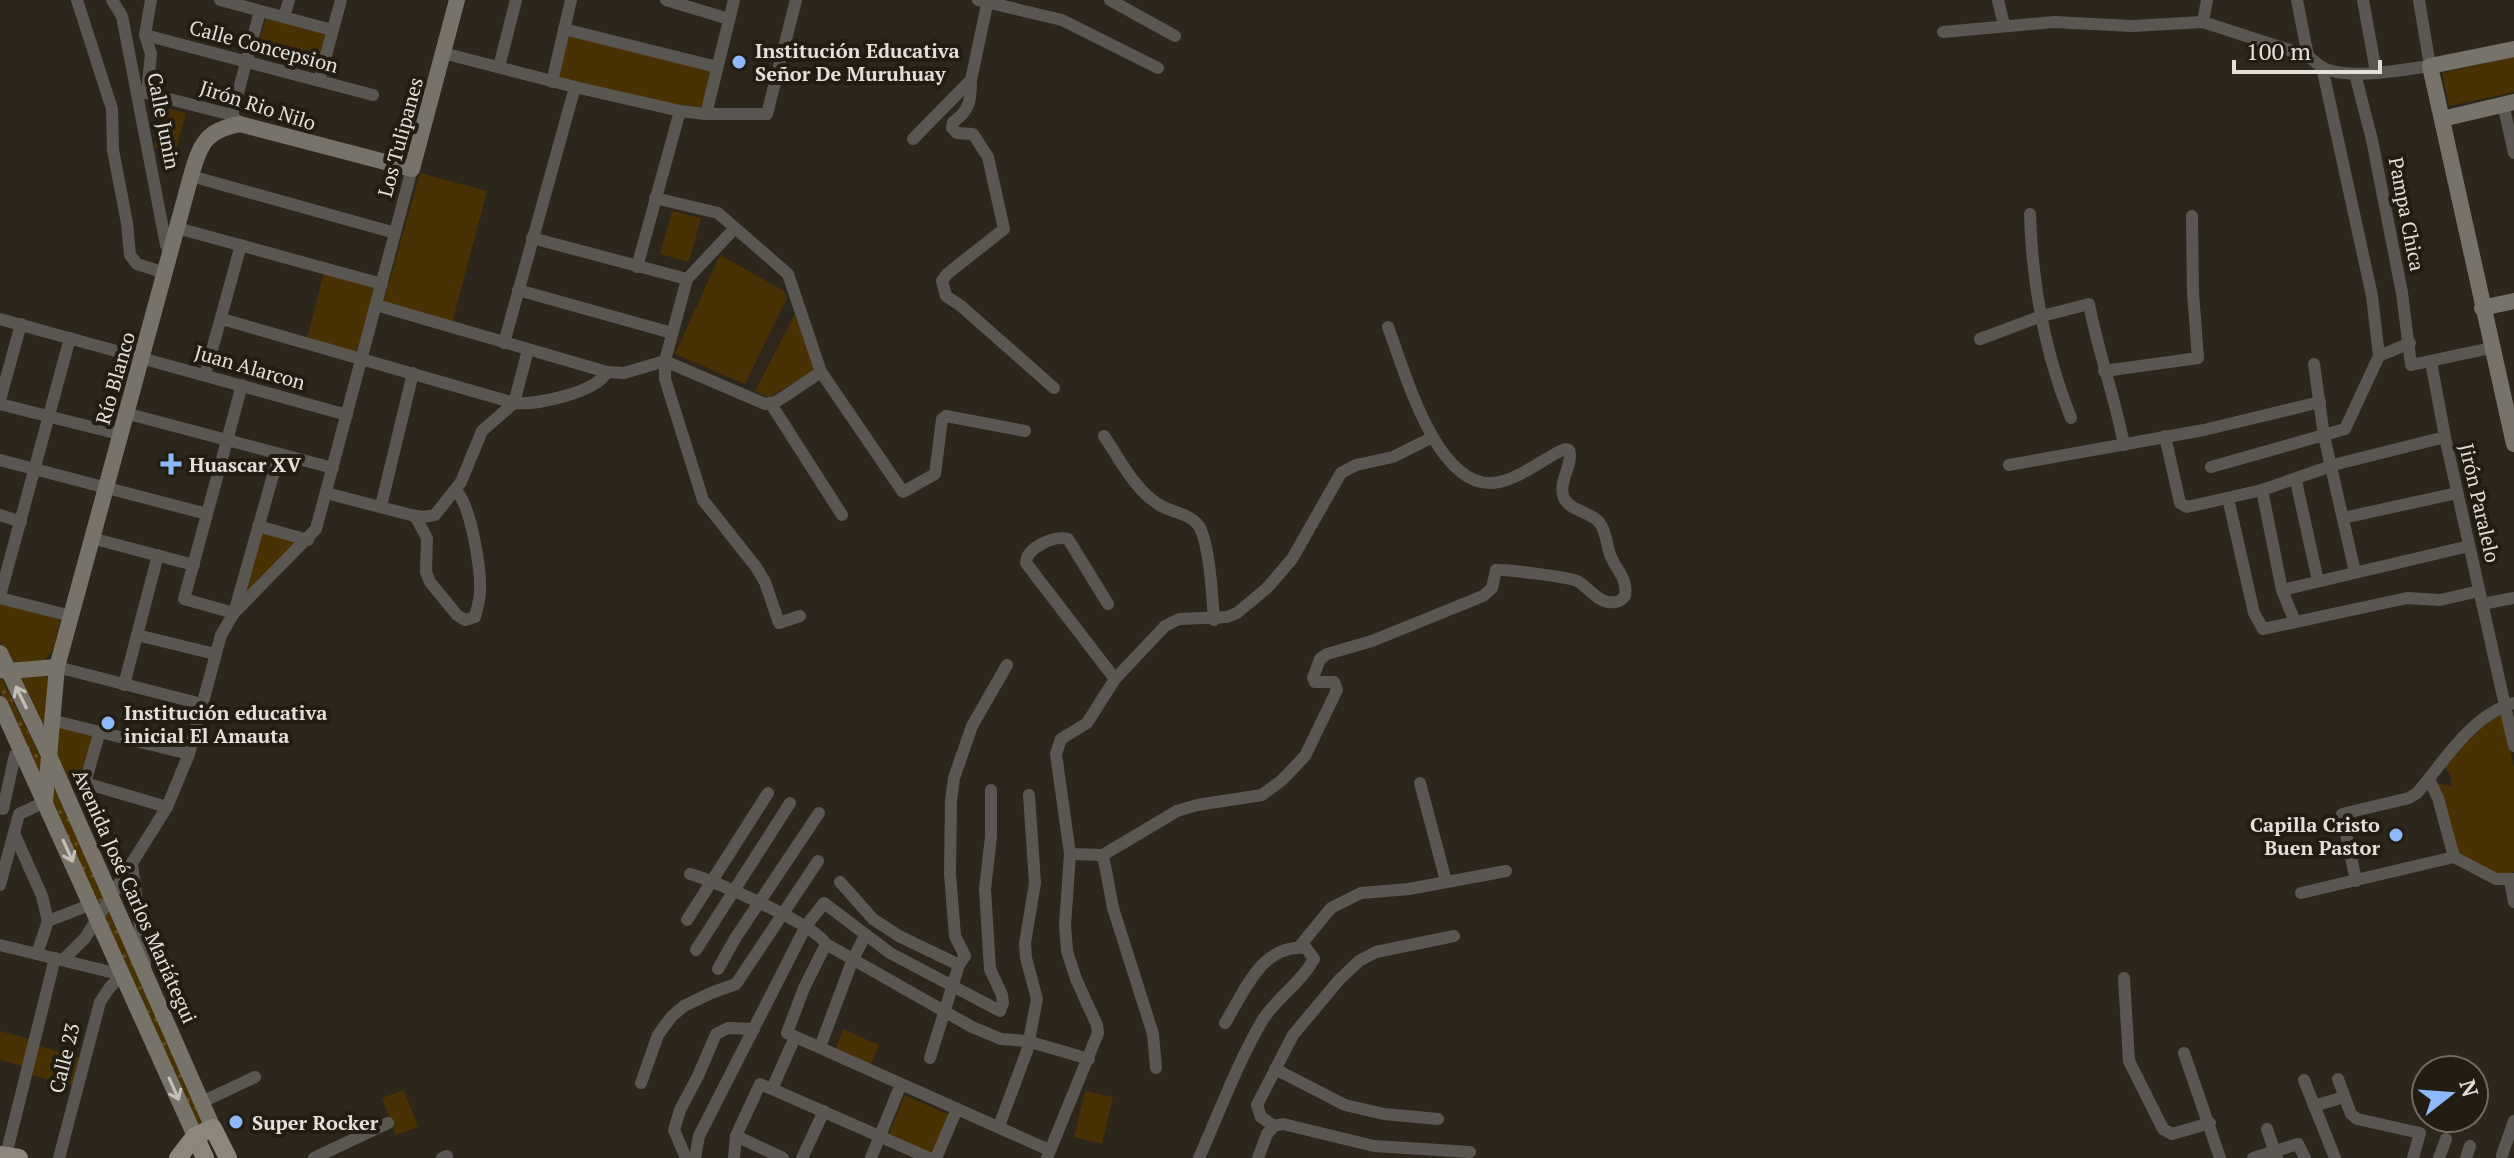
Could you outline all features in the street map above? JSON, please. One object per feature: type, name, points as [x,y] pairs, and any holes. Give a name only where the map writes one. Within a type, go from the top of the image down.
[{"type":"main road","points":[[178,1158],[195,1136],[213,1128]]},
{"type":"main road","name":"Avenida José Carlos Mariátegui","points":[[213,1128],[228,1158]]},
{"type":"main road","points":[[195,1136],[205,1158]]},
{"type":"street","points":[[77,0],[112,109],[113,150],[130,255],[137,264],[165,273]]},
{"type":"street","name":"Calle Junin","points":[[112,0],[122,16],[143,91],[166,245],[171,251]]},
{"type":"street","points":[[143,91],[151,54],[145,35],[151,0]]},
{"type":"street","points":[[284,17],[289,0]]},
{"type":"street","points":[[319,81],[341,0]]},
{"type":"street","name":"Los Tulipanes","points":[[312,534],[333,468],[457,0]]},
{"type":"street","points":[[499,67],[516,0]]},
{"type":"street","points":[[552,82],[571,0]]},
{"type":"street","points":[[706,114],[734,0]]},
{"type":"street","points":[[443,53],[680,111],[767,114],[796,0]]},
{"type":"street","points":[[1110,0],[1175,36]]},
{"type":"street","points":[[1998,0],[2004,25]]},
{"type":"street","points":[[2203,22],[2207,0]]},
{"type":"street","points":[[2297,0],[2308,56]]},
{"type":"street","points":[[2363,0],[2376,72]]},
{"type":"street","points":[[2419,0],[2430,66],[2514,444]]},
{"type":"street","points":[[229,1],[332,30]]},
{"type":"street","points":[[674,1],[729,19]]},
{"type":"street","points":[[1054,388],[946,296],[942,281],[1004,229],[988,157],[973,134],[957,133],[952,128],[953,122],[963,115],[971,99],[971,80],[985,1],[1062,20],[1158,68]]},
{"type":"street","points":[[236,120],[246,61],[260,11]]},
{"type":"street","points":[[1943,32],[2054,22],[2132,26],[2203,22],[2308,56],[2322,67],[2355,74],[2430,66],[2514,49]]},
{"type":"street","points":[[564,29],[717,67]]},
{"type":"street","name":"Calle Concepsion","points":[[145,35],[373,95]]},
{"type":"street","points":[[2211,467],[2324,436],[2347,426],[2379,356],[2372,296],[2322,67]]},
{"type":"street","name":"Pampa Chica","points":[[2355,74],[2372,140],[2410,343],[2411,365],[2431,362]]},
{"type":"street","points":[[913,139],[971,80]]},
{"type":"street","points":[[504,343],[575,87]]},
{"type":"street","name":"Jirón Rio Nilo","points":[[143,91],[412,169]]},
{"type":"street","points":[[2442,119],[2508,103],[2514,153]]},
{"type":"street","points":[[637,267],[680,111]]},
{"type":"street","name":"Río Blanco","points":[[45,802],[57,667],[191,176],[209,136],[236,120]]},
{"type":"street","points":[[191,176],[395,233]]},
{"type":"street","points":[[655,198],[718,213],[788,274],[821,372],[903,492],[935,474],[942,419],[946,416],[1025,431]]},
{"type":"street","points":[[2030,214],[2031,258],[2048,352],[2071,418]]},
{"type":"street","points":[[2104,371],[2198,358],[2192,216]]},
{"type":"street","points":[[177,228],[382,284]]},
{"type":"street","points":[[735,228],[687,279],[665,361],[665,379],[703,500],[756,567],[765,582],[779,623],[800,616]]},
{"type":"street","points":[[532,238],[687,279]]},
{"type":"street","points":[[205,375],[241,245]]},
{"type":"street","points":[[518,290],[672,333]]},
{"type":"street","points":[[2482,308],[2514,301]]},
{"type":"street","points":[[1980,339],[2042,316],[2089,304],[2104,371],[2117,406],[2124,445]]},
{"type":"street","points":[[376,305],[607,372],[624,373],[665,361],[771,404],[821,372]]},
{"type":"street","name":"Juan Alarcon","points":[[0,319],[347,415]]},
{"type":"street","points":[[222,319],[514,403],[531,404],[558,399],[598,381],[607,372]]},
{"type":"street","points":[[21,324],[0,402],[49,418],[119,434]]},
{"type":"street","points":[[1070,854],[1103,855],[1177,811],[1262,795],[1305,756],[1322,717],[1336,695],[1334,682],[1319,683],[1313,678],[1320,659],[1483,596],[1492,588],[1496,570],[1565,576],[1610,603],[1620,601],[1625,596],[1624,580],[1611,558],[1598,520],[1566,502],[1562,494],[1571,460],[1569,450],[1549,455],[1494,483],[1481,482],[1459,470],[1431,438],[1388,327]]},
{"type":"street","points":[[70,338],[0,597],[71,616]]},
{"type":"street","points":[[2379,356],[2410,343]]},
{"type":"street","points":[[2431,362],[2491,348]]},
{"type":"street","points":[[326,493],[415,516],[435,515],[456,491],[482,431],[514,403],[528,350]]},
{"type":"street","name":"Jirón Paralelo","points":[[2431,362],[2469,546],[2509,704],[2514,746]]},
{"type":"street","points":[[2314,364],[2324,436],[2355,572]]},
{"type":"street","points":[[381,506],[413,373]]},
{"type":"street","points":[[234,613],[184,599],[242,385]]},
{"type":"street","points":[[2009,465],[2253,420],[2320,402]]},
{"type":"street","points":[[771,404],[842,515]]},
{"type":"street","points":[[125,413],[333,468]]},
{"type":"street","points":[[1104,436],[1143,491],[1157,504],[1186,516],[1199,526],[1204,540],[1214,620]]},
{"type":"street","points":[[2165,436],[2176,489],[2182,505],[2187,507],[2296,481],[2331,466],[2445,437]]},
{"type":"street","points":[[826,944],[804,988],[787,1033],[999,1126],[1048,1154],[1098,1033],[1067,951],[1065,925],[1070,854],[1059,788],[1057,746],[1061,739],[1087,723],[1115,679],[1165,626],[1179,619],[1214,620],[1237,613],[1267,588],[1292,559],[1341,473],[1365,462],[1393,457],[1431,438]]},
{"type":"street","points":[[234,613],[279,454]]},
{"type":"street","points":[[0,460],[207,514]]},
{"type":"street","points":[[2296,481],[2318,581]]},
{"type":"street","points":[[2262,490],[2282,590],[2295,622]]},
{"type":"street","points":[[415,516],[427,538],[426,572],[430,582],[457,615],[465,620],[475,617],[481,593],[478,564],[464,502],[456,491]]},
{"type":"street","points":[[2343,518],[2457,493]]},
{"type":"street","points":[[2228,498],[2254,613],[2263,629],[2407,598],[2514,598]]},
{"type":"street","points":[[0,515],[21,522]]},
{"type":"street","points":[[258,526],[312,534]]},
{"type":"street","points":[[8,1156],[59,959],[85,938],[95,911],[111,896],[167,807],[189,754],[221,635],[234,613],[312,534]]},
{"type":"street","points":[[1108,604],[1068,539],[1057,537],[1026,557],[1026,563],[1115,679]]},
{"type":"street","points":[[91,538],[194,565]]},
{"type":"street","points":[[2282,590],[2469,546]]},
{"type":"street","points":[[124,685],[158,555]]},
{"type":"street","points":[[137,635],[215,654]]},
{"type":"street","name":"Avenida José Carlos Mariátegui","points":[[0,653],[4,670],[48,753],[213,1128]]},
{"type":"street","points":[[930,1058],[959,965],[965,956],[955,936],[950,874],[954,778],[972,726],[1007,665]]},
{"type":"street","points":[[4,670],[57,667],[202,704]]},
{"type":"street","points":[[0,704],[19,754],[45,802],[195,1136]]},
{"type":"street","points":[[2356,881],[2342,814],[2409,798],[2475,726],[2509,704]]},
{"type":"street","points":[[51,720],[189,754]]},
{"type":"street","points":[[99,734],[85,783],[167,807]]},
{"type":"street","points":[[0,752],[19,754]]},
{"type":"street","points":[[19,754],[1,809],[19,814],[45,802]]},
{"type":"street","points":[[2429,779],[2438,798],[2454,857]]},
{"type":"street","points":[[1420,783],[1446,881]]},
{"type":"street","points":[[695,1158],[699,1136],[806,926],[824,903],[890,953],[1000,1011],[1002,995],[990,969],[985,889],[991,837],[991,790]]},
{"type":"street","points":[[687,920],[768,793]]},
{"type":"street","points":[[999,1126],[1027,1051],[1037,999],[1026,958],[1027,927],[1035,883],[1029,795]]},
{"type":"street","points":[[696,950],[790,803]]},
{"type":"street","points":[[718,969],[819,813]]},
{"type":"street","points":[[0,885],[19,814]]},
{"type":"street","points":[[14,833],[42,896],[48,921],[37,954]]},
{"type":"street","points":[[1103,855],[1113,908],[1153,1034],[1156,1068]]},
{"type":"street","points":[[2301,893],[2454,857],[2496,879],[2512,880],[2514,902]]},
{"type":"street","points":[[641,1083],[658,1035],[672,1016],[684,1006],[736,984],[818,861]]},
{"type":"street","points":[[132,864],[147,979]]},
{"type":"street","points":[[1299,947],[1331,908],[1361,893],[1409,889],[1506,871]]},
{"type":"street","points":[[690,874],[712,880],[806,926],[826,944],[972,1027],[1001,1039],[1027,1041],[1089,1059]]},
{"type":"street","points":[[840,882],[873,919],[899,936],[959,965]]},
{"type":"street","points":[[48,921],[95,911]]},
{"type":"street","points":[[820,1047],[853,959],[865,936]]},
{"type":"street","points":[[1274,1126],[1261,1117],[1257,1105],[1293,1035],[1339,980],[1359,961],[1376,952],[1454,936]]},
{"type":"street","points":[[0,960],[2,946],[123,975]]},
{"type":"street","points":[[1199,1158],[1263,1020],[1314,959],[1306,948],[1287,948],[1266,958],[1225,1023]]},
{"type":"street","name":"Calle 23","points":[[59,1158],[100,1002],[123,975]]},
{"type":"street","points":[[2124,978],[2129,1061],[2163,1129],[2172,1134],[2210,1123]]},
{"type":"street","points":[[686,1158],[674,1130],[683,1102],[716,1034],[728,1028],[754,1029]]},
{"type":"street","points":[[772,1089],[795,1037]]},
{"type":"street","points":[[2184,1053],[2220,1158]]},
{"type":"street","points":[[1275,1069],[1345,1105],[1384,1114],[1438,1119]]},
{"type":"street","points":[[202,1102],[255,1077]]},
{"type":"street","points":[[2338,1079],[2351,1114],[2357,1119],[2420,1133],[2413,1158]]},
{"type":"street","points":[[2304,1080],[2335,1158]]},
{"type":"street","points":[[734,1158],[736,1136],[760,1084],[929,1158]]},
{"type":"street","points":[[871,1158],[901,1084]]},
{"type":"street","points":[[2314,1106],[2344,1097]]},
{"type":"street","points":[[936,1158],[957,1109]]},
{"type":"street","points":[[802,1158],[824,1111]]},
{"type":"street","points":[[2502,1155],[2514,1121]]},
{"type":"street","points":[[314,1158],[388,1123]]},
{"type":"street","points":[[1258,1158],[1267,1134],[1274,1126],[1283,1124],[1374,1146],[1470,1152]]},
{"type":"street","points":[[2267,1129],[2276,1155]]},
{"type":"street","points":[[736,1136],[783,1158]]},
{"type":"street","points":[[2439,1158],[2446,1139]]},
{"type":"street","points":[[2253,1158],[2276,1155],[2298,1144],[2305,1158]]},
{"type":"shaded area","points":[[266,18],[328,35],[319,71],[256,55]]},
{"type":"shaded area","points":[[566,33],[715,71],[706,108],[663,103],[557,78]]},
{"type":"shaded area","points":[[2514,57],[2514,92],[2449,106],[2442,73]]},
{"type":"shaded area","points":[[165,108],[186,113],[175,153],[154,147]]},
{"type":"shaded area","points":[[420,173],[487,191],[452,323],[383,304]]},
{"type":"shaded area","points":[[672,211],[701,218],[689,262],[660,254]]},
{"type":"shaded area","points":[[720,255],[784,291],[787,298],[745,384],[675,354]]},
{"type":"shaded area","points":[[324,272],[376,285],[357,352],[307,339]]},
{"type":"shaded area","points":[[795,314],[817,369],[768,398],[755,391]]},
{"type":"shaded area","points":[[262,529],[302,541],[242,602]]},
{"type":"shaded area","points":[[0,603],[60,620],[54,648],[43,662],[11,666],[0,642]]},
{"type":"shaded area","points":[[0,675],[42,760],[40,780],[0,692]]},
{"type":"shaded area","points":[[15,677],[49,678],[44,728]]},
{"type":"shaded area","points":[[2502,713],[2514,769],[2514,872],[2500,875],[2455,852],[2436,783],[2451,786],[2451,777],[2444,764],[2487,722]]},
{"type":"shaded area","points":[[55,723],[93,735],[81,781],[61,775],[52,755]]},
{"type":"shaded area","points":[[52,780],[105,899],[99,907],[47,797]]},
{"type":"shaded area","points":[[108,909],[204,1120],[202,1124],[198,1125],[102,920]]},
{"type":"shaded area","points":[[843,1029],[879,1045],[870,1066],[835,1050]]},
{"type":"shaded area","points":[[0,1031],[30,1039],[23,1066],[0,1060]]},
{"type":"shaded area","points":[[36,1045],[84,1059],[76,1087],[29,1074]]},
{"type":"shaded area","points":[[404,1090],[418,1127],[396,1135],[382,1098]]},
{"type":"shaded area","points":[[1085,1091],[1113,1097],[1102,1144],[1074,1137]]},
{"type":"shaded area","points":[[905,1095],[951,1116],[933,1158],[887,1138]]},
{"type":"place","name":"Institución Educativa Señor De Muruhuay","points":[[739,62]]},
{"type":"place","name":"Huascar XV","points":[[171,464]]},
{"type":"place","name":"Institución educativa inicial El Amauta","points":[[108,723]]},
{"type":"place","name":"Capilla Cristo Buen Pastor","points":[[2396,835]]},
{"type":"place","name":"Super Rocker","points":[[236,1122]]}]
